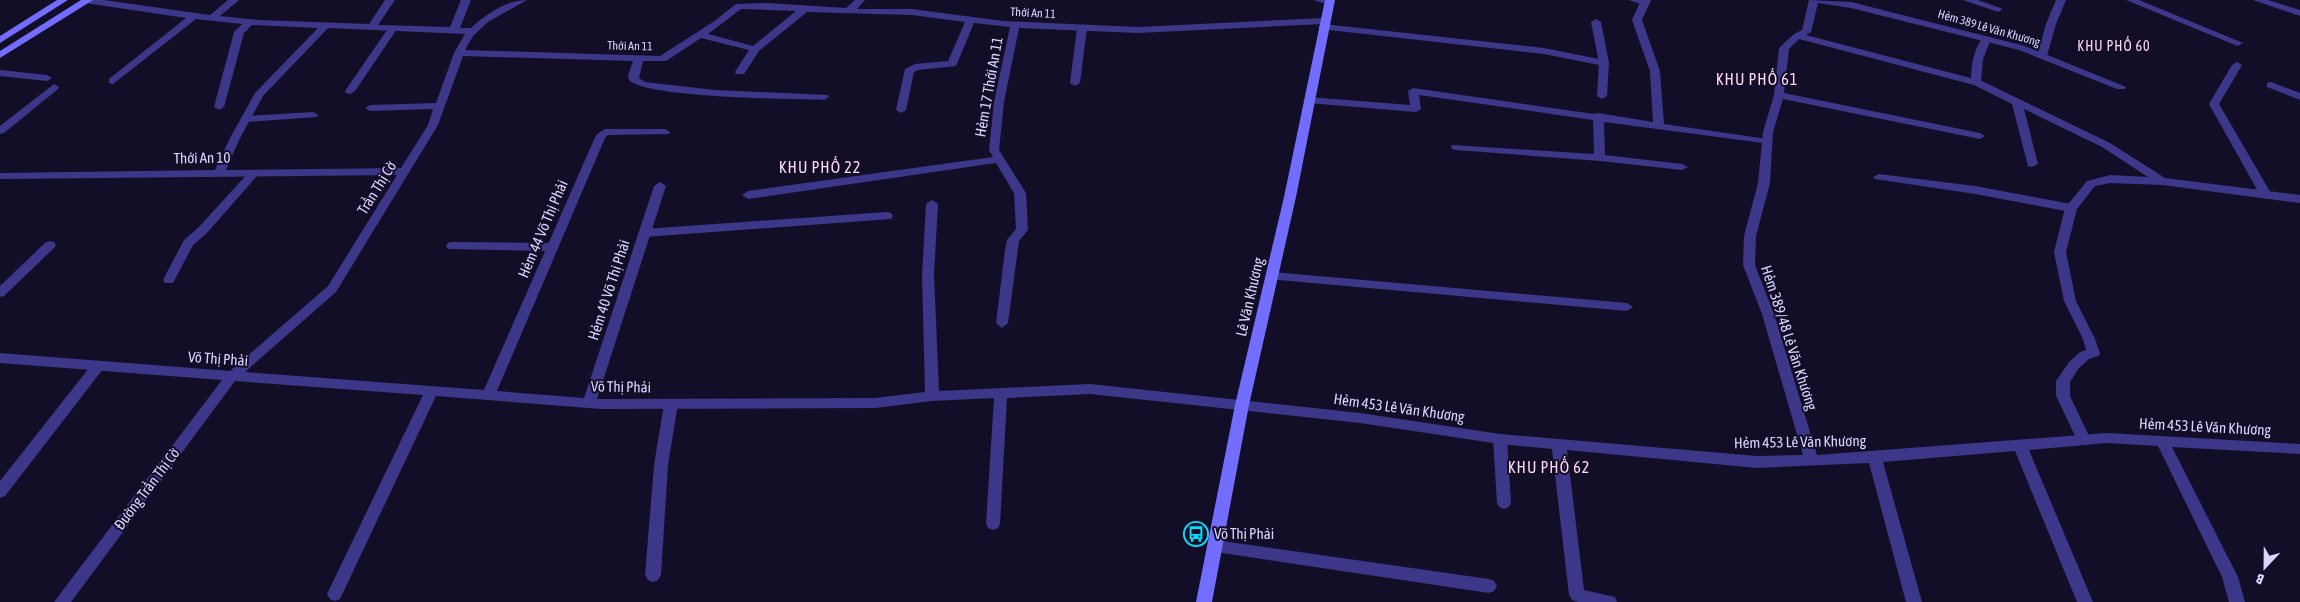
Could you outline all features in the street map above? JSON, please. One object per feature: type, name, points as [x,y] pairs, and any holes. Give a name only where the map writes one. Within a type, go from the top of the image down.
[{"type":"main road","points":[[0,40],[63,0]]},
{"type":"main road","points":[[0,55],[87,0]]},
{"type":"main road","name":"Lê Văn Khương","points":[[1204,602],[1242,405],[1272,276],[1324,24],[1326,1]]},
{"type":"street","points":[[87,0],[194,16],[250,22],[474,31]]},
{"type":"street","points":[[212,18],[234,0]]},
{"type":"street","points":[[371,28],[390,0]]},
{"type":"street","points":[[454,30],[466,0]]},
{"type":"street","name":"Trần Thị Cờ","points":[[231,377],[332,289],[433,126],[438,106],[458,53],[474,31],[485,20],[522,0]]},
{"type":"street","points":[[849,11],[860,0]]},
{"type":"street","points":[[1634,0],[1646,1],[1637,20],[1655,71],[1659,126]]},
{"type":"street","name":"Hẻm 389/48 Lê Văn Khương","points":[[1812,460],[1768,314],[1749,265],[1750,236],[1764,183],[1768,132],[1779,96],[1784,48],[1797,36],[1806,32],[1815,0]]},
{"type":"street","name":"Hẻm 389 Lê Văn Khương","points":[[1815,0],[1851,5],[1986,39],[2042,56],[2121,87]]},
{"type":"street","points":[[1968,0],[1998,9]]},
{"type":"street","points":[[2042,56],[2051,24],[2061,0]]},
{"type":"street","points":[[2131,0],[2238,42]]},
{"type":"street","points":[[2264,1],[2300,13]]},
{"type":"street","name":"Thới An 11","points":[[458,53],[662,59],[701,35],[739,6],[912,12],[1015,24],[1138,30],[1324,24],[1544,51],[1604,63]]},
{"type":"street","points":[[740,72],[755,49],[805,9]]},
{"type":"street","points":[[113,81],[194,16]]},
{"type":"street","points":[[901,110],[909,71],[915,68],[952,64],[971,20]]},
{"type":"street","points":[[219,107],[239,32],[250,22]]},
{"type":"street","points":[[1596,22],[1604,63],[1602,96]]},
{"type":"street","name":"Hẻm 17 Thới An 11","points":[[1002,323],[1013,240],[1022,230],[1020,193],[994,150],[999,102],[1015,24]]},
{"type":"street","points":[[219,173],[259,95],[325,26]]},
{"type":"street","points":[[1075,83],[1082,28]]},
{"type":"street","points":[[350,91],[392,29]]},
{"type":"street","points":[[701,35],[755,49]]},
{"type":"street","points":[[1797,36],[1976,82],[2106,145],[2162,181]]},
{"type":"street","points":[[1976,82],[1976,64],[1980,48],[1986,39]]},
{"type":"street","points":[[639,59],[632,75],[634,80],[643,85],[715,93],[824,97]]},
{"type":"street","points":[[2237,65],[2214,104],[2266,195]]},
{"type":"street","points":[[0,74],[46,78]]},
{"type":"street","points":[[2272,85],[2300,97]]},
{"type":"street","points":[[0,131],[54,87]]},
{"type":"street","points":[[1308,100],[1416,109],[1413,91],[1598,116],[1767,142]]},
{"type":"street","points":[[1779,96],[1980,136]]},
{"type":"street","points":[[2017,101],[2032,164]]},
{"type":"street","points":[[370,108],[438,106]]},
{"type":"street","points":[[246,119],[313,116]]},
{"type":"street","points":[[1598,116],[1600,158]]},
{"type":"street","name":"Hẻm 44 Võ Thị Phải","points":[[489,395],[602,134],[611,132],[665,132]]},
{"type":"street","points":[[1456,147],[1682,166]]},
{"type":"street","points":[[748,195],[1000,159]]},
{"type":"street","name":"Thới An 10","points":[[0,176],[405,171]]},
{"type":"street","points":[[168,280],[188,243],[202,231],[254,173]]},
{"type":"street","points":[[1879,177],[1975,190],[2071,208]]},
{"type":"street","points":[[2084,440],[2063,396],[2063,381],[2074,365],[2085,355],[2093,353],[2070,301],[2060,252],[2071,208],[2091,183],[2110,179],[2162,181],[2300,199]]},
{"type":"street","name":"Hẻm 40 Võ Thị Phải","points":[[589,403],[660,186]]},
{"type":"street","points":[[932,204],[928,274],[932,396]]},
{"type":"street","points":[[644,233],[887,216]]},
{"type":"street","points":[[0,293],[50,245]]},
{"type":"street","points":[[452,246],[553,247]]},
{"type":"street","points":[[1272,276],[1627,307]]},
{"type":"street","name":"Võ Thị Phải","points":[[0,358],[589,403],[875,403],[932,396],[1090,389],[1242,405]]},
{"type":"street","points":[[0,492],[98,366]]},
{"type":"street","name":"Đường Trần Thị Cờ","points":[[62,602],[231,377]]},
{"type":"street","points":[[335,594],[432,390]]},
{"type":"street","points":[[993,524],[1001,393]]},
{"type":"street","points":[[653,575],[661,465],[671,404]]},
{"type":"street","name":"Hẻm 453 Lê Văn Khương","points":[[1242,405],[1360,418],[1500,439],[1757,462],[1874,457],[2108,438],[2300,449]]},
{"type":"street","points":[[1500,439],[1504,503]]},
{"type":"street","points":[[2162,441],[2230,577],[2237,602]]},
{"type":"street","points":[[1559,445],[1577,595],[1609,602]]},
{"type":"street","points":[[2020,445],[2085,602]]},
{"type":"street","points":[[1874,457],[1914,602]]},
{"type":"street","points":[[1215,546],[1489,586]]},
{"type":"place","name":"Võ Thị Phải","points":[[1196,534]]},
{"type":"district","name":"KHU PHỐ 60","points":[[2114,46]]},
{"type":"district","name":"KHU PHỐ 61","points":[[1757,79]]},
{"type":"district","name":"KHU PHỐ 22","points":[[820,167]]},
{"type":"district","name":"KHU PHỐ 62","points":[[1549,467]]}]
